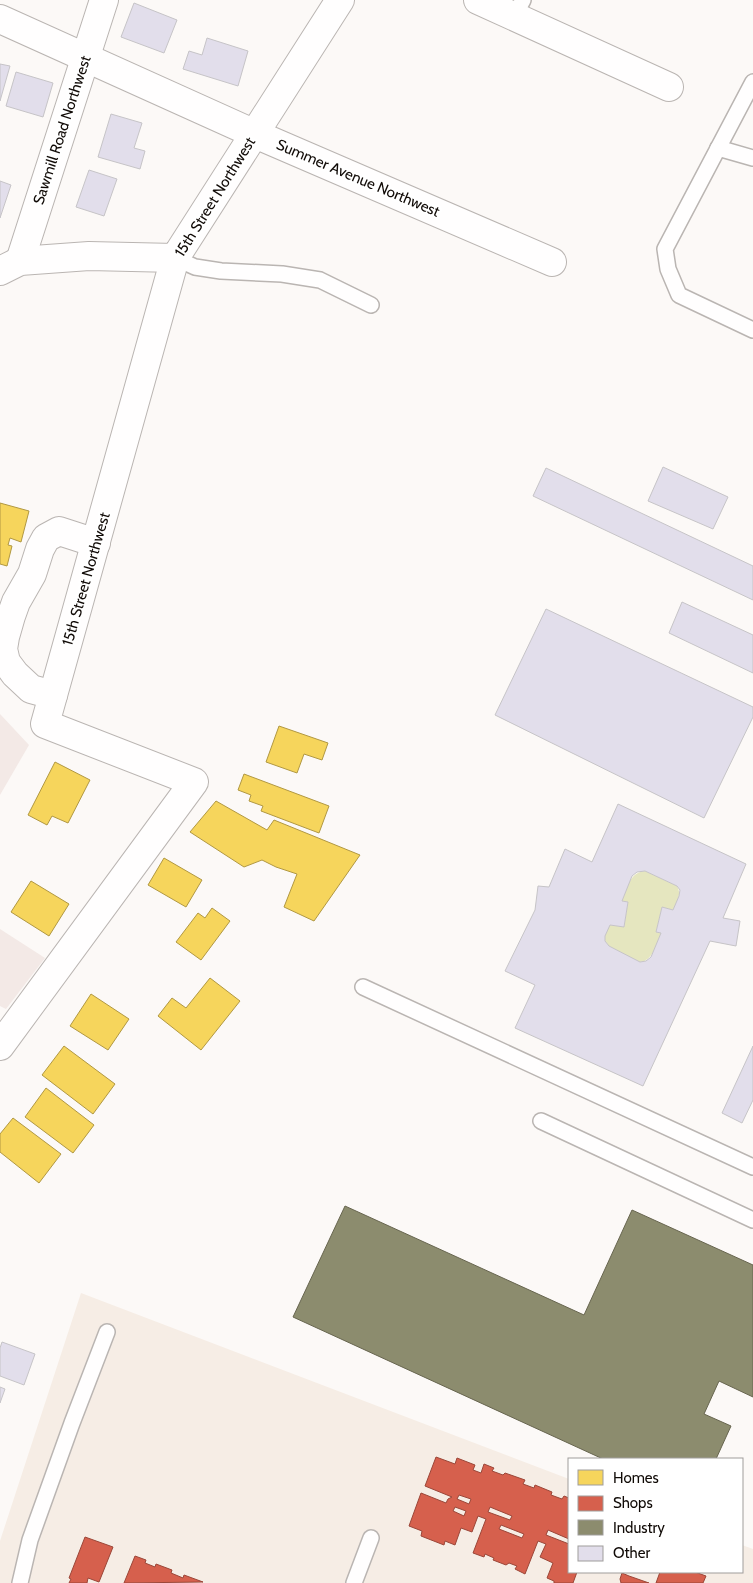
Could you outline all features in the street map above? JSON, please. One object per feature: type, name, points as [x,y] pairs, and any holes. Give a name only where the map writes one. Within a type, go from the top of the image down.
[{"type":"street","name":"Sawmill Road Northwest","points":[[104,0],[10,266],[89,256],[175,258]]},
{"type":"street","name":"15th Street Northwest","points":[[0,1046],[194,782],[45,724],[175,258],[340,0]]},
{"type":"street","points":[[478,0],[519,8],[669,87]]},
{"type":"street","name":"Summer Avenue Northwest","points":[[0,19],[255,134],[552,262]]},
{"type":"street","points":[[53,695],[32,689],[10,668],[6,662],[3,649],[7,630],[16,602],[32,574],[34,563],[46,538],[59,531],[96,543]]},
{"type":"lane","points":[[753,82],[665,249],[668,269],[679,295],[753,330]]},
{"type":"lane","points":[[718,148],[753,158]]},
{"type":"lane","points":[[175,258],[195,267],[221,271],[282,274],[320,280],[371,305]]},
{"type":"lane","points":[[363,988],[753,1167]]},
{"type":"lane","points":[[541,1121],[753,1220]]},
{"type":"lane","points":[[20,1583],[30,1540],[107,1332]]},
{"type":"lane","points":[[354,1583],[371,1538]]},
{"type":"shaded area","points":[[0,714],[29,745],[0,795]]},
{"type":"shaded area","points":[[0,929],[45,958],[6,1009],[0,1006]]},
{"type":"shaded area","points":[[81,1293],[568,1479],[568,1573],[743,1573],[743,1545],[753,1549],[753,1583],[0,1583],[0,1541]]},
{"type":"green space","points":[[645,871],[677,886],[679,895],[673,910],[662,907],[656,932],[661,933],[656,946],[648,958],[640,962],[610,947],[605,940],[605,936],[610,925],[624,927],[628,902],[622,901],[632,878]]},
{"type":"building: Homes","points":[[0,503],[29,511],[21,542],[10,538],[8,545],[12,546],[7,566],[0,564]]},
{"type":"building: Homes","points":[[279,726],[328,743],[322,760],[304,754],[297,773],[266,762]]},
{"type":"building: Homes","points":[[55,762],[90,780],[68,823],[52,816],[47,825],[28,815]]},
{"type":"building: Homes","points":[[244,774],[329,806],[319,833],[261,811],[263,806],[249,801],[251,795],[238,790]]},
{"type":"building: Homes","points":[[216,801],[267,830],[274,820],[360,855],[314,921],[284,907],[297,874],[262,860],[244,867],[190,832]]},
{"type":"building: Homes","points":[[164,858],[202,880],[186,907],[148,885]]},
{"type":"building: Homes","points":[[31,881],[69,904],[49,936],[11,912]]},
{"type":"building: Homes","points":[[212,908],[230,921],[201,960],[176,942],[198,913],[205,918]]},
{"type":"building: Homes","points":[[210,978],[240,1001],[201,1050],[158,1016],[172,998],[186,1008]]},
{"type":"building: Homes","points":[[91,994],[129,1019],[108,1050],[70,1026]]},
{"type":"building: Homes","points":[[64,1046],[115,1084],[93,1114],[42,1075]]},
{"type":"building: Homes","points":[[46,1088],[94,1125],[73,1153],[25,1117]]},
{"type":"building: Homes","points":[[13,1118],[61,1154],[39,1183],[0,1152],[0,1134]]},
{"type":"building: Shops","points":[[436,1457],[455,1464],[457,1458],[475,1465],[473,1470],[481,1473],[484,1464],[494,1468],[492,1471],[525,1480],[523,1484],[534,1488],[535,1485],[552,1492],[551,1495],[562,1499],[564,1496],[568,1498],[568,1539],[548,1530],[546,1535],[568,1544],[568,1573],[577,1573],[573,1583],[554,1583],[554,1581],[547,1578],[553,1563],[540,1557],[546,1544],[538,1541],[525,1574],[515,1569],[517,1566],[509,1563],[506,1565],[493,1560],[494,1558],[485,1554],[484,1557],[473,1553],[486,1519],[478,1516],[472,1532],[461,1528],[455,1545],[445,1541],[444,1545],[421,1536],[422,1531],[409,1526],[421,1493],[446,1503],[452,1497],[425,1486]],"holes":[[[459,1495],[471,1499],[469,1504],[457,1499]],[[455,1507],[466,1511],[464,1516],[453,1511]],[[490,1507],[512,1516],[510,1520],[488,1512]],[[501,1525],[524,1534],[522,1538],[499,1529]]]},
{"type":"building: Shops","points":[[85,1537],[113,1547],[99,1582],[88,1578],[87,1583],[69,1583],[71,1579],[69,1578]]},
{"type":"building: Shops","points":[[135,1556],[146,1560],[145,1563],[155,1567],[156,1564],[172,1570],[171,1573],[183,1578],[184,1575],[203,1582],[124,1583]]},
{"type":"building: Shops","points":[[622,1573],[629,1576],[649,1583],[621,1583]]},
{"type":"building: Shops","points":[[660,1573],[698,1573],[706,1576],[703,1583],[656,1583]]},
{"type":"building: Industry","points":[[345,1206],[584,1315],[632,1210],[753,1265],[753,1397],[719,1381],[704,1414],[731,1426],[716,1458],[601,1458],[293,1317]]},
{"type":"building: Other","points":[[134,3],[177,20],[164,53],[121,37]]},
{"type":"building: Other","points":[[207,38],[248,51],[238,86],[183,69],[189,51],[202,55]]},
{"type":"building: Other","points":[[0,64],[10,66],[0,101]]},
{"type":"building: Other","points":[[16,72],[53,83],[43,117],[6,106]]},
{"type":"building: Other","points":[[111,114],[142,123],[134,148],[145,151],[140,169],[98,157]]},
{"type":"building: Other","points":[[89,170],[117,179],[104,216],[76,207]]},
{"type":"building: Other","points":[[0,181],[11,185],[0,218]]},
{"type":"building: Other","points":[[663,467],[728,497],[713,529],[648,501]]},
{"type":"building: Other","points":[[546,468],[753,566],[753,600],[533,496]]},
{"type":"building: Other","points":[[682,602],[753,635],[753,673],[669,633]]},
{"type":"building: Other","points":[[546,609],[753,707],[753,717],[704,818],[495,715]]},
{"type":"building: Other","points":[[618,804],[746,864],[723,918],[740,921],[736,946],[710,941],[643,1086],[515,1028],[535,985],[505,971],[535,910],[538,886],[549,887],[565,849],[592,862]],"holes":[[[645,871],[677,886],[680,890],[673,910],[662,907],[656,932],[661,933],[651,957],[646,961],[640,962],[609,946],[605,941],[605,936],[610,925],[624,927],[628,902],[622,901],[632,876],[637,872]]]},
{"type":"building: Other","points":[[753,1046],[753,1100],[742,1123],[722,1113]]},
{"type":"building: Other","points":[[2,1342],[35,1354],[24,1385],[0,1376],[0,1348]]},
{"type":"building: Other","points":[[0,1387],[5,1389],[0,1403]]}]
